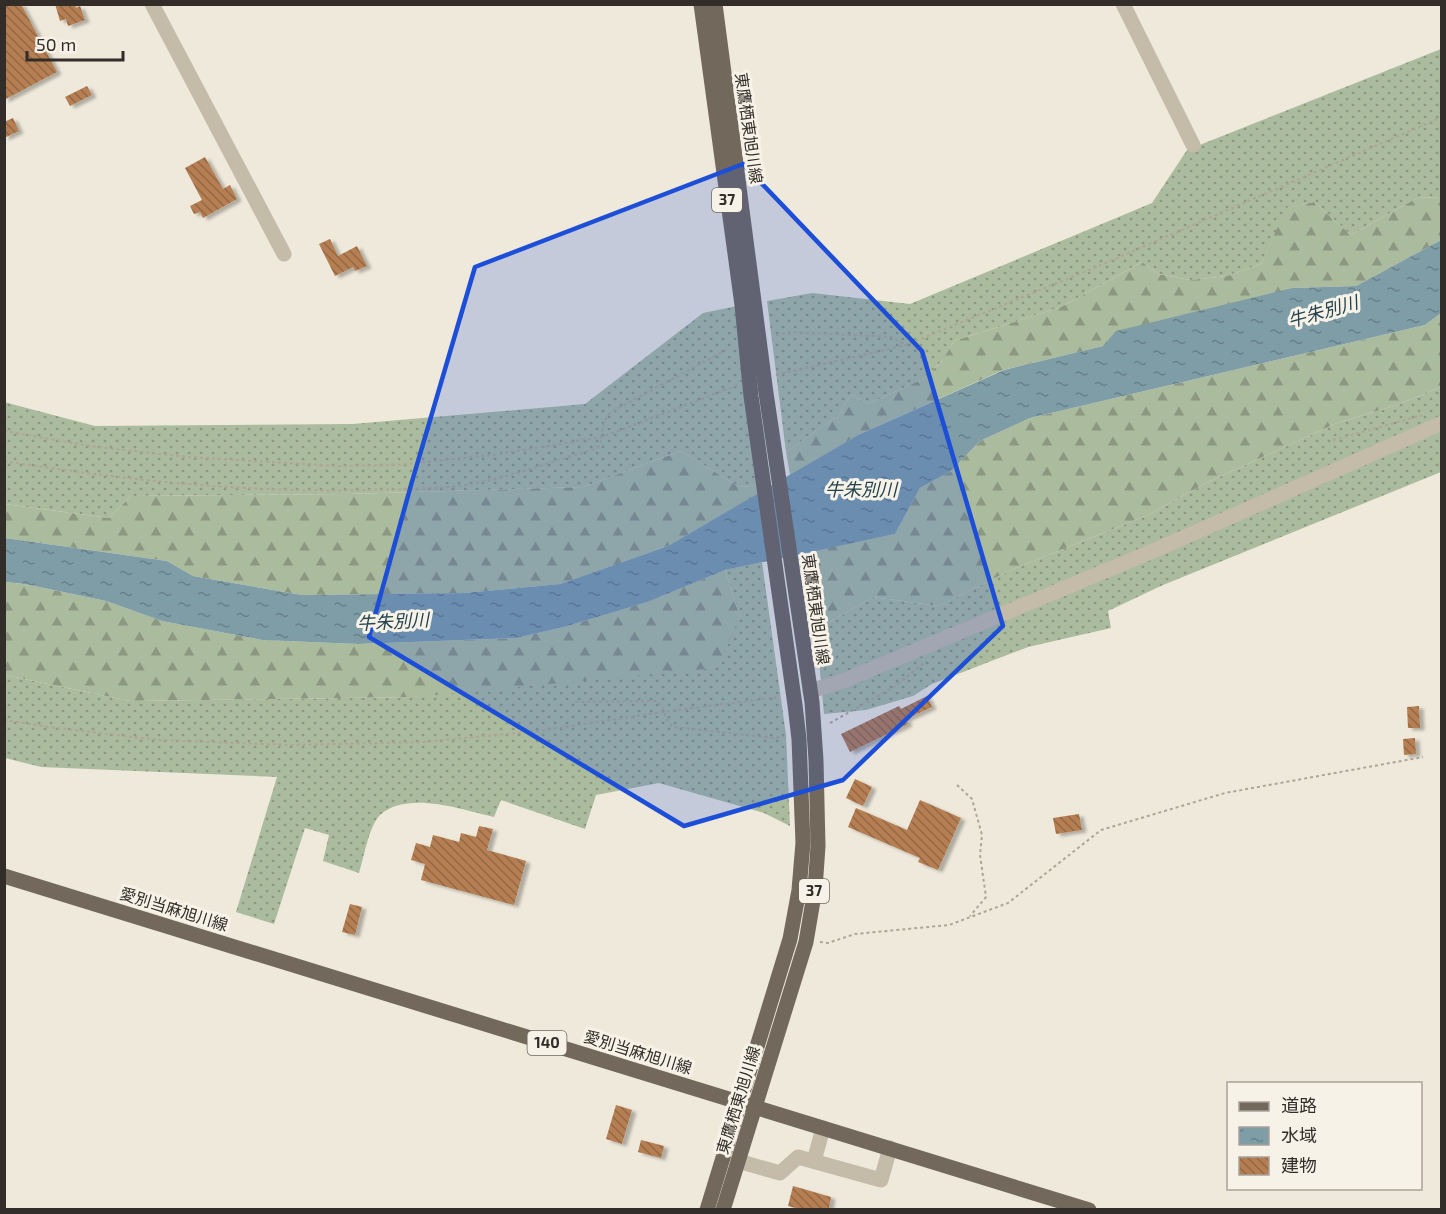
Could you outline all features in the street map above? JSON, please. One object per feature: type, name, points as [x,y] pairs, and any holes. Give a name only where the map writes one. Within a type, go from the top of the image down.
[{"type":"main road","name":"東鷹栖東旭川線","points":[[701,4],[758,387],[807,669],[816,760],[818,846],[806,942],[707,1209]]},
{"type":"main road","name":"東鷹栖東旭川線","points":[[715,4],[799,739],[803,843],[799,890],[790,939],[747,1104],[738,1161],[723,1209]]},
{"type":"main road","name":"愛別当麻旭川線","points":[[4,876],[1089,1209]]},
{"type":"street","points":[[152,4],[284,254]]},
{"type":"street","points":[[1123,4],[1193,146]]},
{"type":"street","points":[[810,691],[843,681],[1160,548],[1436,418]]},
{"type":"street","points":[[814,1161],[823,1128]]},
{"type":"street","points":[[738,1161],[780,1173],[798,1156],[881,1180],[890,1148]]},
{"type":"path","points":[[4,431],[97,447],[188,457],[338,466],[396,465],[483,456],[602,437],[724,389],[758,387],[906,345],[1101,265],[1442,117]]},
{"type":"path","points":[[776,335],[792,332],[891,338],[906,345]]},
{"type":"path","points":[[4,461],[106,477],[207,486],[332,491],[417,489],[476,483],[595,449],[600,445],[603,424],[611,412],[728,349]]},
{"type":"path","points":[[1333,440],[1436,418]]},
{"type":"path","points":[[830,723],[894,687],[921,666],[928,656],[927,646]]},
{"type":"path","points":[[4,720],[159,740],[289,745],[423,742],[538,731],[794,695]]},
{"type":"path","points":[[575,702],[655,701],[659,703],[670,725],[674,727],[775,738],[783,736]]},
{"type":"path","points":[[806,942],[828,943],[855,934],[949,925],[1008,903],[1101,830],[1225,793],[1423,756]]},
{"type":"path","points":[[957,785],[972,799],[982,835],[980,855],[986,897],[970,916]]},
{"type":"highlighted area","points":[[743,164],[922,351],[1003,626],[843,780],[684,826],[369,637],[475,267]]},
{"type":"green space","points":[[1441,49],[1441,197],[1417,198],[1351,235],[1314,202],[1287,208],[1261,264],[1227,276],[1190,280],[1158,274],[1142,262],[1061,307],[954,341],[943,360],[923,379],[868,404],[851,394],[839,415],[786,452],[767,301],[812,293],[910,304],[1152,203],[1187,150]]},
{"type":"green space","points":[[1441,197],[1441,240],[1356,286],[1292,288],[1103,346],[1003,370],[858,435],[790,475],[786,452],[839,415],[851,394],[868,404],[923,379],[942,361],[954,341],[1061,307],[1142,262],[1158,274],[1190,280],[1227,276],[1261,264],[1286,208],[1314,202],[1351,235],[1417,198]]},
{"type":"green space","points":[[742,305],[764,485],[739,487],[681,451],[583,487],[347,494],[131,496],[109,518],[5,504],[4,402],[95,426],[353,424],[585,404],[703,313]]},
{"type":"green space","points":[[1441,313],[1441,387],[1397,405],[1337,423],[1208,482],[1148,515],[1011,570],[939,606],[873,597],[816,630],[806,552],[895,534],[920,488],[951,471],[980,441],[1030,418],[1425,325]]},
{"type":"green space","points":[[1441,387],[1441,472],[1163,585],[1108,611],[1111,628],[1028,647],[932,684],[913,696],[866,710],[824,714],[816,630],[873,597],[939,606],[1011,570],[1148,515],[1208,482],[1337,423],[1397,405]]},
{"type":"green space","points":[[681,451],[739,487],[764,485],[765,490],[668,546],[560,584],[464,593],[302,595],[193,576],[167,561],[5,538],[5,504],[109,518],[131,496],[347,494],[583,487]]},
{"type":"green space","points":[[762,562],[786,735],[790,826],[764,813],[659,783],[596,795],[585,829],[501,800],[494,817],[436,804],[405,804],[392,808],[376,820],[359,873],[323,861],[329,835],[305,828],[274,924],[236,912],[277,777],[41,767],[5,758],[5,675],[130,701],[415,697],[740,617],[725,570]]},
{"type":"green space","points":[[725,570],[740,617],[716,668],[415,697],[130,701],[5,675],[4,582],[25,584],[106,601],[162,621],[262,640],[358,644],[516,638],[564,627],[646,602]]},
{"type":"water","name":"牛朱別川","points":[[1441,240],[1441,313],[1425,325],[1030,418],[980,441],[951,471],[920,488],[895,534],[725,570],[647,602],[564,627],[516,638],[358,644],[262,640],[162,621],[106,601],[5,582],[5,538],[167,561],[193,576],[302,595],[464,593],[560,584],[668,546],[858,435],[1004,370],[1103,346],[1116,331],[1292,288],[1356,286]]},
{"type":"building","points":[[4,4],[21,4],[57,72],[4,100]]},
{"type":"building","points":[[55,4],[75,4],[76,8],[80,6],[85,20],[68,26],[66,19],[60,21]]},
{"type":"building","points":[[87,86],[92,95],[70,106],[65,97]]},
{"type":"building","points":[[13,118],[19,131],[4,138],[4,122]]},
{"type":"building","points":[[205,157],[223,189],[230,185],[237,199],[203,218],[200,212],[194,214],[190,206],[202,200],[185,168]]},
{"type":"building","points":[[330,239],[338,256],[357,246],[367,266],[355,271],[353,267],[335,276],[319,244]]},
{"type":"building","points":[[927,696],[932,707],[906,719],[908,724],[850,752],[841,734],[899,706],[901,709]]},
{"type":"building","points":[[1419,706],[1420,728],[1408,728],[1407,707]]},
{"type":"building","points":[[1415,738],[1416,754],[1404,755],[1403,739]]},
{"type":"building","points":[[855,779],[872,787],[863,806],[846,798]]},
{"type":"building","points":[[920,800],[961,818],[938,870],[918,862],[920,858],[848,827],[856,808],[907,830]]},
{"type":"building","points":[[1079,814],[1082,830],[1056,834],[1053,818]]},
{"type":"building","points":[[479,826],[493,829],[487,850],[526,861],[514,905],[421,880],[425,864],[411,860],[416,843],[430,847],[433,835],[459,842],[461,833],[476,837]]},
{"type":"building","points":[[350,904],[362,907],[355,935],[342,932]]},
{"type":"building","points":[[616,1105],[632,1110],[622,1144],[606,1139]]},
{"type":"building","points":[[641,1140],[664,1146],[661,1158],[638,1152]]},
{"type":"building","points":[[793,1186],[831,1197],[829,1209],[800,1209],[788,1206]]}]
